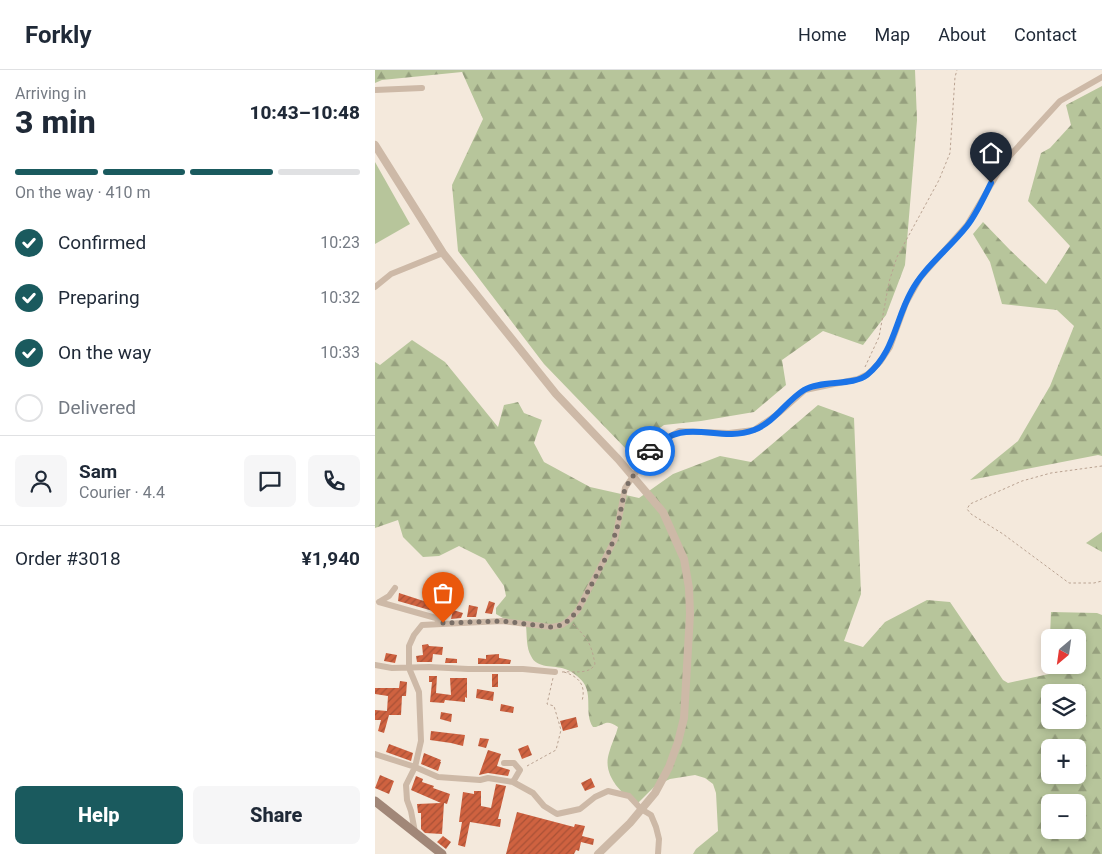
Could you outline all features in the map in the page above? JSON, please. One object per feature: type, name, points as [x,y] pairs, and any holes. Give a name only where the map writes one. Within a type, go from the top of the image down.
[{"type":"main road","points":[[375,801],[443,854]]},
{"type":"street","points":[[415,832],[406,785],[415,767],[421,741],[419,692],[409,668],[409,646],[414,635],[422,625],[502,621],[551,627],[562,625],[569,620],[578,610],[610,550],[618,525],[625,488],[652,449],[679,432],[729,433],[754,430],[779,413],[805,390],[858,379],[868,374],[885,355],[915,285],[924,272],[967,225],[1005,161],[1060,101],[1102,77]]},
{"type":"street","points":[[375,90],[422,88]]},
{"type":"street","points":[[375,145],[443,253],[556,394],[618,459],[631,477],[663,512],[684,559],[689,588],[690,614],[684,718],[669,767],[655,793],[630,823],[598,854]]},
{"type":"street","points":[[375,287],[391,274],[443,253]]},
{"type":"street","points":[[377,603],[389,596],[395,588]]},
{"type":"street","points":[[377,603],[436,618],[441,624]]},
{"type":"street","points":[[375,665],[409,668],[429,666],[468,669],[523,669],[555,672]]},
{"type":"street","points":[[375,754],[415,767],[438,777],[480,780],[488,778],[513,782],[533,793],[543,806],[557,814],[581,809],[608,791],[629,796],[641,809],[651,815],[659,839],[659,854]]},
{"type":"street","points":[[504,763],[514,763],[519,770],[513,782]]},
{"type":"path","points":[[858,379],[879,337],[889,282],[897,257],[939,180],[950,154],[957,70]]},
{"type":"path","points":[[1102,466],[1051,473],[1022,481],[970,504],[967,509],[971,514],[1003,534],[1069,583],[1094,583],[1102,581]]},
{"type":"path","points":[[569,620],[589,640],[595,664],[592,670],[586,672],[564,672],[574,676],[581,682],[583,687],[582,701]]},
{"type":"path","points":[[519,770],[541,760],[556,750],[561,730],[554,706],[547,704],[555,672]]},
{"type":"green space","points":[[375,70],[915,70],[917,120],[905,265],[886,315],[863,345],[823,331],[782,360],[786,385],[754,412],[664,425],[628,451],[544,364],[458,251],[452,185],[483,119],[462,72],[382,80],[375,83]]},
{"type":"green space","points":[[1102,86],[1102,456],[1098,455],[970,480],[1018,441],[1050,386],[1074,326],[1057,310],[1002,304],[990,262],[973,234],[983,222],[1046,284],[1070,246],[1028,201],[1041,153],[1050,148],[1071,125],[1066,105]]},
{"type":"green space","points":[[375,162],[410,224],[375,244]]},
{"type":"green space","points":[[412,340],[445,362],[498,427],[504,405],[518,402],[524,413],[542,420],[534,443],[544,462],[590,487],[639,498],[673,474],[720,456],[751,462],[818,405],[854,418],[861,594],[844,641],[863,647],[885,622],[927,600],[950,602],[1003,680],[1008,683],[1049,674],[1086,674],[1086,629],[1050,629],[1051,612],[1097,613],[1102,615],[1102,854],[693,854],[696,849],[718,831],[716,793],[713,784],[705,778],[695,775],[670,779],[655,786],[637,804],[631,800],[614,783],[608,769],[609,753],[618,727],[611,723],[605,723],[593,727],[589,716],[588,693],[581,680],[568,670],[537,663],[528,649],[526,626],[496,614],[496,608],[506,596],[504,586],[485,559],[459,546],[439,556],[423,557],[403,537],[398,520],[375,528],[375,362],[380,365]]},
{"type":"green space","points":[[1102,532],[1102,552],[1086,543]]},
{"type":"building","points":[[399,593],[436,605],[433,611],[398,601]]},
{"type":"building","points":[[489,601],[495,603],[492,614],[485,613]]},
{"type":"building","points":[[469,605],[478,607],[476,617],[467,617]]},
{"type":"building","points":[[453,610],[463,613],[461,618],[451,619]]},
{"type":"building","points":[[428,644],[429,646],[443,647],[442,655],[433,654],[432,662],[417,662],[416,656],[423,655],[422,645]]},
{"type":"building","points":[[386,653],[397,655],[395,663],[384,661]]},
{"type":"building","points":[[499,654],[499,658],[511,660],[510,664],[478,664],[478,658],[486,659],[486,655]]},
{"type":"building","points":[[446,658],[457,659],[457,663],[445,663]]},
{"type":"building","points":[[492,674],[498,674],[498,687],[492,687]]},
{"type":"building","points":[[429,676],[437,676],[436,693],[451,695],[450,678],[467,678],[467,698],[465,697],[465,702],[445,700],[444,703],[430,702],[432,682],[429,682]]},
{"type":"building","points":[[400,681],[407,682],[406,696],[402,696],[401,715],[389,715],[384,733],[378,731],[381,720],[375,720],[375,710],[387,711],[388,696],[375,694],[375,688],[399,688]]},
{"type":"building","points":[[477,689],[494,692],[493,701],[476,698]]},
{"type":"building","points":[[501,704],[514,707],[513,713],[500,711]]},
{"type":"building","points":[[441,712],[452,714],[451,722],[440,719]]},
{"type":"building","points":[[576,717],[578,727],[563,731],[560,721]]},
{"type":"building","points":[[431,731],[465,735],[463,746],[430,740]]},
{"type":"building","points":[[480,738],[489,739],[486,748],[478,746]]},
{"type":"building","points":[[389,744],[413,753],[411,761],[386,752]]},
{"type":"building","points":[[528,745],[532,755],[522,759],[518,749]]},
{"type":"building","points":[[488,750],[501,754],[497,766],[510,770],[508,776],[488,773],[479,775]]},
{"type":"building","points":[[424,753],[441,760],[438,771],[421,764]]},
{"type":"building","points":[[380,775],[394,781],[389,794],[375,788]]},
{"type":"building","points":[[416,776],[423,779],[422,782],[434,786],[433,788],[450,794],[447,804],[444,803],[442,834],[425,833],[421,829],[421,813],[418,813],[417,804],[441,803],[411,790]]},
{"type":"building","points":[[591,778],[595,787],[585,791],[581,783]]},
{"type":"building","points":[[496,784],[506,786],[498,819],[501,819],[500,827],[470,822],[465,847],[458,845],[462,822],[459,822],[463,792],[474,794],[474,791],[481,791],[481,806],[491,808]]},
{"type":"building","points":[[517,812],[574,827],[575,824],[585,826],[582,836],[594,839],[593,845],[581,842],[579,851],[576,850],[574,854],[506,854]]},
{"type":"building","points":[[443,836],[451,842],[446,849],[437,842]]},
{"type":"way so far","points":[[443,623],[502,621],[551,627],[562,625],[569,620],[578,610],[610,550],[615,539],[625,488],[650,451]]},
{"type":"route","points":[[650,451],[679,432],[729,433],[754,430],[779,413],[805,390],[858,379],[868,374],[880,362],[890,347],[906,303],[920,278],[967,225],[991,183]]}]
